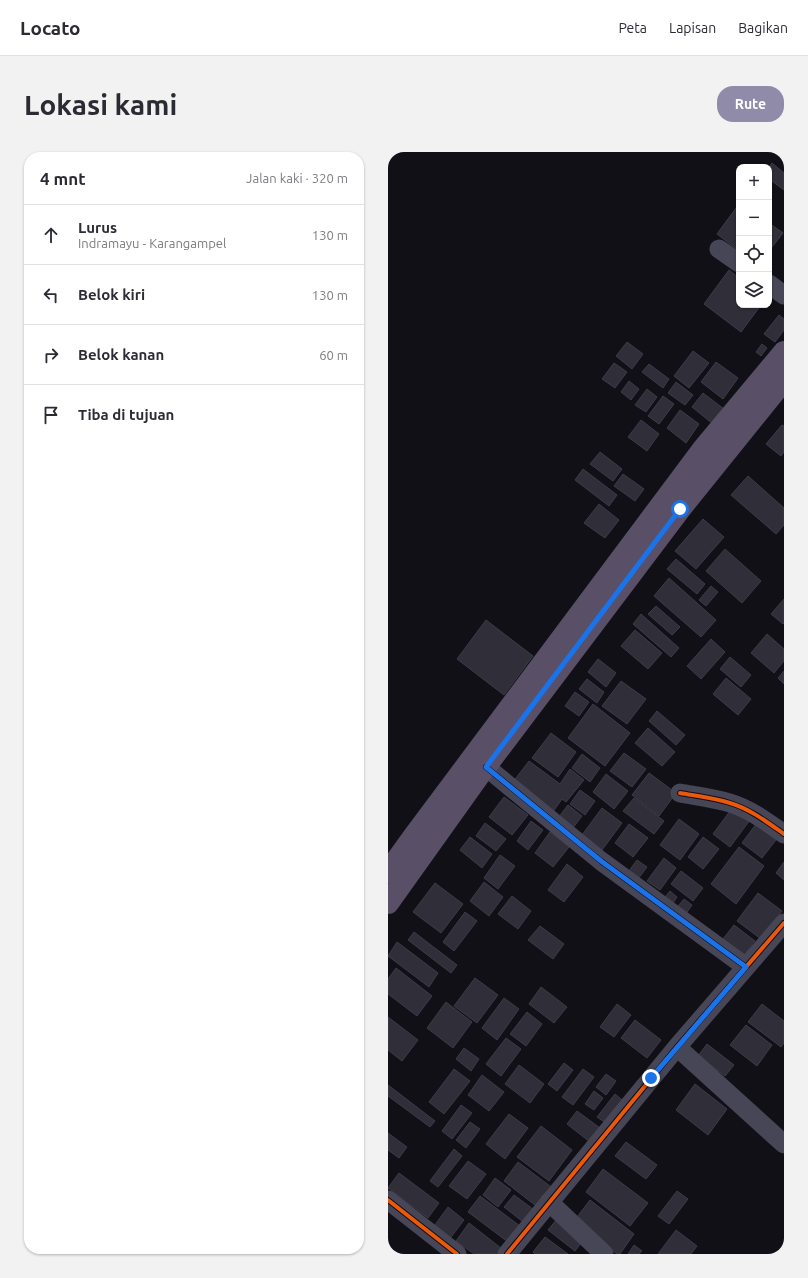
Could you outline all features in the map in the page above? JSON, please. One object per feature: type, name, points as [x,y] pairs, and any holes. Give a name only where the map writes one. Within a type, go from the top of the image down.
[{"type":"main road","points":[[388,902],[478,768],[703,449],[784,352]]},
{"type":"main road","points":[[388,872],[478,768],[680,509],[784,380]]},
{"type":"street","points":[[718,249],[736,261]]},
{"type":"street","points":[[772,286],[784,295]]},
{"type":"street","points":[[478,768],[601,861],[746,967]]},
{"type":"street","points":[[680,794],[729,802],[744,808],[763,819],[784,834]]},
{"type":"street","points":[[507,1254],[677,1047],[784,923]]},
{"type":"street","points":[[677,1047],[784,1144]]},
{"type":"street","points":[[388,1200],[458,1254]]},
{"type":"street","points":[[549,1202],[604,1254]]},
{"type":"building","points":[[772,163],[784,173],[784,190],[772,181]]},
{"type":"building","points":[[736,208],[736,249],[717,234]]},
{"type":"building","points":[[772,225],[783,233],[772,247]]},
{"type":"building","points":[[729,270],[736,276],[736,308],[759,308],[741,332],[704,304]]},
{"type":"building","points":[[779,315],[784,319],[784,330],[775,342],[764,334]]},
{"type":"building","points":[[627,342],[643,354],[632,369],[616,356]]},
{"type":"building","points":[[762,344],[767,348],[761,356],[756,352]]},
{"type":"building","points":[[693,351],[709,363],[689,388],[674,376]]},
{"type":"building","points":[[716,362],[738,378],[723,399],[701,382]]},
{"type":"building","points":[[614,363],[627,372],[615,388],[602,379]]},
{"type":"building","points":[[649,364],[669,379],[663,388],[642,372]]},
{"type":"building","points":[[629,381],[639,389],[631,400],[621,392]]},
{"type":"building","points":[[676,382],[693,395],[685,405],[668,393]]},
{"type":"building","points":[[647,389],[657,397],[646,412],[635,405]]},
{"type":"building","points":[[703,393],[724,409],[713,424],[692,407]]},
{"type":"building","points":[[663,396],[674,404],[659,424],[648,416]]},
{"type":"building","points":[[680,410],[699,424],[686,443],[667,428]]},
{"type":"building","points":[[641,420],[659,434],[647,451],[628,437]]},
{"type":"building","points":[[782,425],[784,426],[784,452],[781,456],[766,444]]},
{"type":"building","points":[[600,452],[622,469],[613,481],[590,464]]},
{"type":"building","points":[[583,469],[617,495],[609,506],[575,480]]},
{"type":"building","points":[[623,474],[644,489],[635,501],[614,486]]},
{"type":"building","points":[[748,476],[784,508],[784,525],[776,534],[731,495]]},
{"type":"building","points":[[599,504],[619,520],[605,538],[584,523]]},
{"type":"building","points":[[703,519],[724,537],[696,569],[675,551]]},
{"type":"building","points":[[725,549],[761,581],[742,603],[706,571]]},
{"type":"building","points":[[676,559],[705,584],[697,594],[667,569]]},
{"type":"building","points":[[669,578],[716,620],[701,637],[654,596]]},
{"type":"building","points":[[711,586],[718,592],[706,606],[699,600]]},
{"type":"building","points":[[784,599],[784,623],[783,624],[771,614]]},
{"type":"building","points":[[656,606],[680,627],[672,635],[648,614]]},
{"type":"building","points":[[641,614],[679,648],[671,657],[633,624]]},
{"type":"building","points":[[486,620],[533,656],[504,695],[457,659]]},
{"type":"building","points":[[635,630],[662,653],[648,669],[621,646]]},
{"type":"building","points":[[767,634],[784,649],[784,661],[774,673],[751,653]]},
{"type":"building","points":[[711,639],[725,652],[701,679],[687,666]]},
{"type":"building","points":[[730,657],[751,675],[741,687],[720,669]]},
{"type":"building","points":[[598,659],[616,673],[606,687],[588,672]]},
{"type":"building","points":[[784,671],[784,684],[778,678]]},
{"type":"building","points":[[726,678],[751,699],[738,715],[713,694]]},
{"type":"building","points":[[587,679],[604,692],[597,703],[579,689]]},
{"type":"building","points":[[621,681],[646,699],[627,724],[602,706]]},
{"type":"building","points":[[575,692],[589,702],[579,716],[565,706]]},
{"type":"building","points":[[593,704],[630,733],[605,766],[568,738]]},
{"type":"building","points":[[657,711],[685,735],[676,745],[649,721]]},
{"type":"building","points":[[648,728],[675,752],[662,766],[635,743]]},
{"type":"building","points":[[551,733],[576,752],[558,777],[532,758]]},
{"type":"building","points":[[624,753],[646,769],[632,787],[610,771]]},
{"type":"building","points":[[582,754],[600,768],[590,782],[572,768]]},
{"type":"building","points":[[529,761],[560,784],[570,769],[584,780],[566,802],[562,799],[550,816],[510,786]]},
{"type":"building","points":[[649,773],[676,793],[659,816],[632,795]]},
{"type":"building","points":[[606,774],[628,791],[614,809],[593,792]]},
{"type":"building","points":[[580,790],[595,801],[585,815],[570,804]]},
{"type":"building","points":[[504,797],[528,815],[512,835],[489,817]]},
{"type":"building","points":[[634,798],[664,821],[654,834],[623,811]]},
{"type":"building","points":[[568,805],[582,816],[569,833],[555,822]]},
{"type":"building","points":[[733,807],[750,820],[730,847],[713,834]]},
{"type":"building","points":[[602,808],[622,823],[599,854],[579,839]]},
{"type":"building","points":[[679,819],[699,834],[680,860],[660,845]]},
{"type":"building","points":[[759,820],[779,836],[762,858],[742,843]]},
{"type":"building","points":[[531,821],[543,830],[528,850],[517,841]]},
{"type":"building","points":[[485,823],[506,839],[496,851],[476,836]]},
{"type":"building","points":[[629,824],[648,838],[633,857],[615,843]]},
{"type":"building","points":[[550,832],[569,847],[553,867],[535,853]]},
{"type":"building","points":[[470,837],[492,854],[482,868],[460,850]]},
{"type":"building","points":[[703,837],[719,849],[703,869],[688,857]]},
{"type":"building","points":[[739,847],[764,866],[736,904],[711,884]]},
{"type":"building","points":[[500,855],[515,866],[498,889],[484,878]]},
{"type":"building","points":[[664,858],[676,868],[660,890],[647,881]]},
{"type":"building","points":[[637,860],[647,867],[635,883],[626,875]]},
{"type":"building","points":[[784,862],[784,880],[776,873]]},
{"type":"building","points":[[567,864],[583,877],[564,902],[548,890]]},
{"type":"building","points":[[681,871],[703,888],[693,901],[671,884]]},
{"type":"building","points":[[484,882],[503,897],[489,916],[470,901]]},
{"type":"building","points":[[435,883],[463,904],[441,933],[413,912]]},
{"type":"building","points":[[670,891],[677,897],[669,909],[661,902]]},
{"type":"building","points":[[758,893],[782,911],[761,939],[737,921]]},
{"type":"building","points":[[512,896],[531,911],[518,929],[498,914]]},
{"type":"building","points":[[684,899],[692,905],[683,918],[674,911]]},
{"type":"building","points":[[465,912],[477,921],[454,951],[443,942]]},
{"type":"building","points":[[734,925],[755,941],[740,960],[719,944]]},
{"type":"building","points":[[540,926],[564,944],[553,959],[528,940]]},
{"type":"building","points":[[414,932],[457,965],[451,973],[408,940]]},
{"type":"building","points":[[397,942],[438,973],[429,987],[388,956]]},
{"type":"building","points":[[396,968],[432,996],[417,1016],[388,994],[388,979]]},
{"type":"building","points":[[475,978],[498,995],[477,1023],[454,1006]]},
{"type":"building","points":[[541,987],[567,1007],[554,1023],[529,1004]]},
{"type":"building","points":[[504,998],[519,1009],[497,1040],[482,1028]]},
{"type":"building","points":[[446,1002],[472,1022],[453,1048],[427,1028]]},
{"type":"building","points":[[617,1004],[631,1015],[614,1037],[600,1027]]},
{"type":"building","points":[[762,1004],[784,1021],[784,1043],[781,1047],[748,1022]]},
{"type":"building","points":[[527,1012],[542,1024],[526,1046],[510,1034]]},
{"type":"building","points":[[388,1017],[418,1040],[402,1061],[388,1050]]},
{"type":"building","points":[[635,1020],[661,1040],[647,1058],[621,1038]]},
{"type":"building","points":[[746,1025],[772,1045],[757,1066],[730,1045]]},
{"type":"building","points":[[506,1038],[521,1049],[501,1076],[486,1064]]},
{"type":"building","points":[[707,1044],[734,1065],[725,1076],[698,1056]]},
{"type":"building","points":[[464,1048],[479,1059],[471,1071],[456,1059]]},
{"type":"building","points":[[564,1063],[573,1070],[557,1091],[548,1084]]},
{"type":"building","points":[[519,1065],[544,1084],[530,1103],[505,1084]]},
{"type":"building","points":[[454,1069],[470,1081],[444,1114],[429,1102]]},
{"type":"building","points":[[583,1069],[594,1077],[573,1105],[562,1097]]},
{"type":"building","points":[[606,1074],[616,1081],[606,1095],[596,1087]]},
{"type":"building","points":[[482,1075],[504,1092],[489,1111],[468,1095]]},
{"type":"building","points":[[695,1084],[727,1109],[708,1135],[676,1110]]},
{"type":"building","points":[[388,1085],[435,1121],[430,1127],[388,1096]]},
{"type":"building","points":[[594,1091],[603,1098],[594,1110],[585,1104]]},
{"type":"building","points":[[615,1094],[627,1104],[610,1126],[597,1117]]},
{"type":"building","points":[[461,1105],[472,1113],[452,1139],[442,1131]]},
{"type":"building","points":[[577,1111],[600,1128],[590,1142],[567,1124]]},
{"type":"building","points":[[509,1114],[528,1128],[505,1159],[486,1144]]},
{"type":"building","points":[[470,1122],[480,1129],[466,1148],[456,1140]]},
{"type":"building","points":[[541,1126],[572,1150],[549,1181],[517,1157]]},
{"type":"building","points":[[388,1133],[407,1147],[399,1158],[388,1150]]},
{"type":"building","points":[[626,1142],[657,1165],[646,1179],[615,1156]]},
{"type":"building","points":[[454,1149],[462,1156],[438,1187],[430,1181]]},
{"type":"building","points":[[468,1161],[486,1174],[467,1199],[449,1186]]},
{"type":"building","points":[[518,1162],[554,1189],[540,1209],[504,1181]]},
{"type":"building","points":[[603,1169],[648,1203],[630,1226],[586,1192]]},
{"type":"building","points":[[399,1173],[439,1203],[428,1218],[388,1188]]},
{"type":"building","points":[[495,1178],[511,1190],[498,1207],[483,1195]]},
{"type":"building","points":[[677,1191],[688,1199],[669,1224],[658,1216]]},
{"type":"building","points":[[514,1195],[537,1212],[527,1225],[504,1207]]},
{"type":"building","points":[[480,1196],[520,1226],[508,1242],[468,1212]]},
{"type":"building","points":[[590,1200],[634,1234],[620,1254],[617,1254],[574,1221]]},
{"type":"building","points":[[448,1207],[464,1220],[448,1241],[432,1229]]},
{"type":"building","points":[[557,1219],[584,1239],[575,1251],[548,1230]]},
{"type":"building","points":[[469,1223],[506,1252],[504,1254],[474,1254],[456,1241]]},
{"type":"building","points":[[676,1230],[697,1246],[691,1254],[658,1254]]},
{"type":"building","points":[[545,1237],[568,1254],[535,1254],[533,1252]]},
{"type":"building","points":[[634,1245],[642,1251],[639,1254],[628,1254]]},
{"type":"cycle path","points":[[486,767],[601,861],[746,967]]},
{"type":"cycle path","points":[[680,793],[730,803],[758,816],[784,834]]},
{"type":"cycle path","points":[[507,1254],[677,1047],[784,923]]},
{"type":"cycle path","points":[[388,1200],[457,1254]]},
{"type":"route","points":[[651,1078],[746,967],[601,861],[486,767],[680,509]]}]
